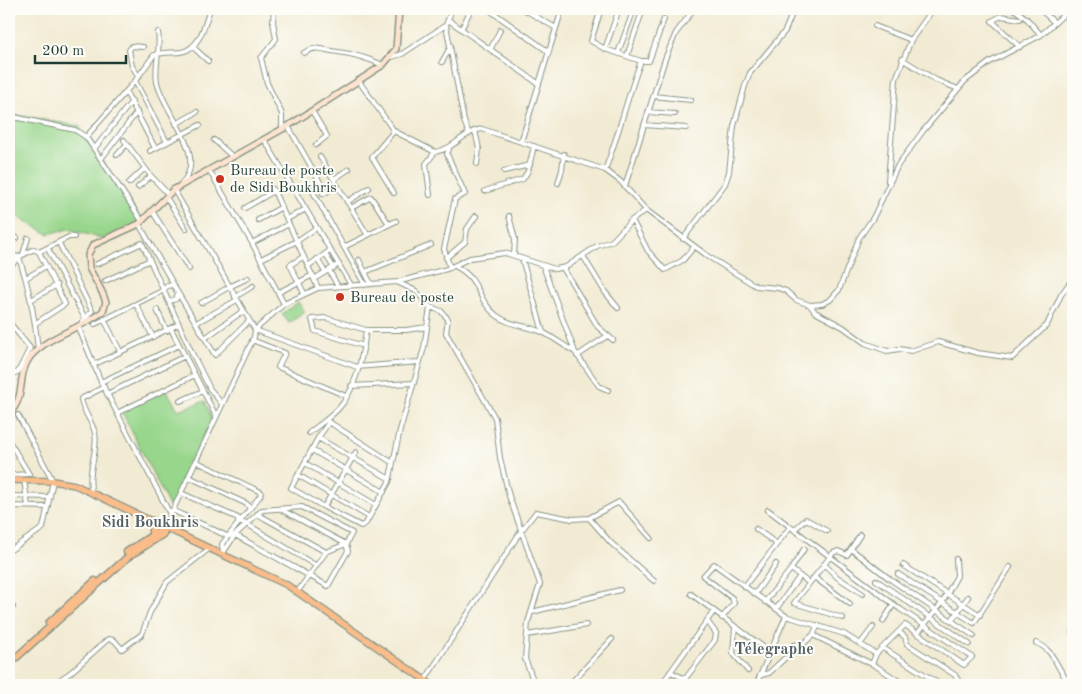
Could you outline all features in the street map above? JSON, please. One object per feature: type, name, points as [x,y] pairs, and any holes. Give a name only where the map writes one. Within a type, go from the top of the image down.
[{"type":"highway","points":[[152,521],[152,535]]},
{"type":"highway","points":[[9,658],[134,547],[165,527]]},
{"type":"highway","points":[[9,664],[130,556],[163,534],[165,527]]},
{"type":"main road","points":[[9,414],[20,400],[26,364],[34,350],[103,311],[106,302],[89,268],[88,255],[93,245],[141,222],[169,194],[288,126],[384,65],[396,49],[399,9]]},
{"type":"main road","points":[[10,480],[53,481],[75,485],[223,553],[298,591],[432,685]]},
{"type":"street","points":[[86,137],[136,81],[154,54],[183,52],[193,47],[202,32],[210,9]]},
{"type":"street","points":[[274,9],[273,22],[276,39],[261,58],[267,83],[282,114],[282,129]]},
{"type":"street","points":[[452,9],[448,23],[451,46],[464,121],[469,134]]},
{"type":"street","points":[[462,28],[471,9]]},
{"type":"street","points":[[488,9],[549,52]]},
{"type":"street","points":[[523,9],[556,28]]},
{"type":"street","points":[[520,142],[562,9]]},
{"type":"street","points":[[601,9],[591,41],[605,49],[640,61],[649,61],[664,18]]},
{"type":"street","points":[[605,49],[618,9]]},
{"type":"street","points":[[618,53],[634,9]]},
{"type":"street","points":[[627,56],[643,9]]},
{"type":"street","points":[[625,186],[653,96],[676,32],[694,9]]},
{"type":"street","points":[[683,239],[725,184],[730,172],[734,126],[750,73],[785,31],[794,9]]},
{"type":"street","points":[[888,183],[896,79],[902,59],[911,40],[933,9]]},
{"type":"street","points":[[1014,9],[1027,19],[1041,35]]},
{"type":"street","points":[[1040,9],[1055,23]]},
{"type":"street","points":[[358,80],[394,131],[435,152],[449,149],[475,130],[492,131],[520,142],[564,154],[605,170],[625,186],[646,210],[683,239],[756,286],[778,288],[786,291],[796,300],[810,305],[822,304],[830,300],[839,290],[859,238],[873,218],[898,165],[958,89],[979,68],[1041,35],[1068,9]]},
{"type":"street","points":[[1020,19],[1001,16],[992,21],[1020,47]]},
{"type":"street","points":[[392,56],[402,54],[448,23]]},
{"type":"street","points":[[448,23],[462,28],[539,84]]},
{"type":"street","points":[[875,26],[911,40]]},
{"type":"street","points":[[491,48],[500,30]]},
{"type":"street","points":[[158,32],[158,87],[191,152],[189,174],[169,194]]},
{"type":"street","points":[[139,77],[130,58],[129,50],[132,46],[143,47]]},
{"type":"street","points":[[442,62],[451,46]]},
{"type":"street","points":[[193,47],[208,61]]},
{"type":"street","points":[[304,53],[315,47],[335,52],[352,53],[384,65]]},
{"type":"street","points":[[902,59],[936,80],[958,89]]},
{"type":"street","points":[[605,170],[619,134],[624,109],[640,61]]},
{"type":"street","points":[[136,81],[167,142]]},
{"type":"street","points":[[126,92],[155,148]]},
{"type":"street","points":[[653,96],[690,100]]},
{"type":"street","points":[[95,148],[132,101]]},
{"type":"street","points":[[312,110],[327,136],[316,145]]},
{"type":"street","points":[[102,159],[137,112]]},
{"type":"street","points":[[176,124],[197,112]]},
{"type":"street","points":[[648,112],[675,114]]},
{"type":"street","points":[[9,116],[75,130],[86,137],[95,148],[141,222],[178,293]]},
{"type":"street","points":[[150,151],[200,125]]},
{"type":"street","points":[[644,125],[686,128]]},
{"type":"street","points":[[288,126],[320,182]]},
{"type":"street","points":[[475,130],[479,149],[477,164]]},
{"type":"street","points":[[394,131],[372,157],[394,194]]},
{"type":"street","points":[[264,139],[304,210],[352,285]]},
{"type":"street","points":[[124,140],[151,176],[169,194],[255,330],[357,367],[420,362]]},
{"type":"street","points":[[214,140],[232,157]]},
{"type":"street","points":[[117,154],[127,144]]},
{"type":"street","points":[[485,191],[523,179],[530,165],[534,146]]},
{"type":"street","points":[[449,149],[447,154],[465,194],[455,199],[445,244],[446,258],[452,267],[474,280],[488,308],[497,316],[510,323],[543,332],[576,354]]},
{"type":"street","points":[[430,195],[426,164],[435,152]]},
{"type":"street","points":[[558,183],[564,154]]},
{"type":"street","points":[[320,157],[367,234]]},
{"type":"street","points":[[889,162],[898,165]]},
{"type":"street","points":[[504,171],[530,165]]},
{"type":"street","points":[[129,183],[145,168]]},
{"type":"street","points":[[334,179],[349,169]]},
{"type":"street","points":[[208,170],[252,243],[284,304]]},
{"type":"street","points":[[138,187],[151,176]]},
{"type":"street","points":[[323,194],[337,185]]},
{"type":"street","points":[[311,188],[365,285]]},
{"type":"street","points":[[348,202],[369,188]]},
{"type":"street","points":[[245,208],[274,190],[318,288]]},
{"type":"street","points":[[169,194],[186,229]]},
{"type":"street","points":[[352,208],[371,197],[389,224]]},
{"type":"street","points":[[258,220],[282,207]]},
{"type":"street","points":[[252,243],[288,222],[304,210]]},
{"type":"street","points":[[165,527],[255,330],[284,304],[318,288],[337,285],[397,282],[452,267],[470,258],[505,254],[514,255],[556,270],[563,268],[597,246],[612,241],[632,220],[646,210]]},
{"type":"street","points":[[152,211],[190,269]]},
{"type":"street","points":[[446,258],[465,242],[467,229],[476,216]]},
{"type":"street","points":[[509,216],[515,239],[514,255]]},
{"type":"street","points":[[632,220],[648,251],[665,270],[683,260],[694,247]]},
{"type":"street","points":[[344,247],[396,221]]},
{"type":"street","points":[[261,259],[298,241],[316,228]]},
{"type":"street","points":[[9,234],[17,238]]},
{"type":"street","points":[[39,252],[69,237],[74,238]]},
{"type":"street","points":[[9,268],[21,255],[28,238]]},
{"type":"street","points":[[59,243],[92,311],[86,321]]},
{"type":"street","points":[[98,264],[142,243],[210,389],[222,404]]},
{"type":"street","points":[[365,272],[430,245]]},
{"type":"street","points":[[9,255],[21,255],[34,249],[39,252],[57,285],[65,305],[36,324]]},
{"type":"street","points":[[48,249],[86,321]]},
{"type":"street","points":[[308,266],[331,250]]},
{"type":"street","points":[[325,254],[334,268]]},
{"type":"street","points":[[9,369],[12,374],[18,372],[34,350],[36,324],[21,255]]},
{"type":"street","points":[[583,256],[605,292],[618,308]]},
{"type":"street","points":[[303,257],[290,265],[304,293]]},
{"type":"street","points":[[317,259],[337,285]]},
{"type":"street","points":[[522,259],[543,332]]},
{"type":"street","points":[[105,280],[150,260]]},
{"type":"street","points":[[359,260],[371,284]]},
{"type":"street","points":[[279,292],[334,268],[339,264]]},
{"type":"street","points":[[26,278],[46,266]]},
{"type":"street","points":[[543,266],[576,354],[599,386],[608,390]]},
{"type":"street","points":[[563,268],[584,306],[607,336],[613,340]]},
{"type":"street","points":[[201,303],[248,278]]},
{"type":"street","points":[[810,305],[815,312],[843,327],[865,344],[879,348],[912,351],[938,342],[1012,358],[1047,324],[1061,295],[1073,279]]},
{"type":"street","points":[[397,282],[416,291],[430,308],[441,311],[448,319],[446,333],[495,418],[500,458],[509,496],[540,584],[526,635],[525,659],[535,685]]},
{"type":"street","points":[[31,300],[57,285]]},
{"type":"street","points":[[95,324],[164,290],[167,286],[173,285],[215,355],[249,320]]},
{"type":"street","points":[[196,323],[253,286]]},
{"type":"street","points":[[170,301],[176,298],[178,293]]},
{"type":"street","points":[[136,304],[153,337]]},
{"type":"street","points":[[393,463],[329,422],[318,438],[291,488],[361,526],[369,517],[390,479],[420,362],[430,308]]},
{"type":"street","points":[[157,310],[186,356],[216,416]]},
{"type":"street","points":[[205,338],[244,312]]},
{"type":"street","points":[[364,346],[315,331],[312,319],[326,318],[366,330],[406,330],[427,327]]},
{"type":"street","points":[[104,319],[120,351]]},
{"type":"street","points":[[9,322],[34,350]]},
{"type":"street","points":[[93,365],[179,324]]},
{"type":"street","points":[[76,327],[101,382],[171,516]]},
{"type":"street","points":[[309,433],[339,408],[346,396],[364,346],[366,330]]},
{"type":"street","points":[[576,354],[607,336]]},
{"type":"street","points":[[252,340],[284,354],[278,367],[346,396]]},
{"type":"street","points":[[101,382],[179,345]]},
{"type":"street","points":[[108,394],[186,356]]},
{"type":"street","points":[[117,413],[195,374]]},
{"type":"street","points":[[351,386],[414,383]]},
{"type":"street","points":[[92,493],[89,483],[95,433],[84,412],[82,399],[104,387]]},
{"type":"street","points":[[180,401],[203,391]]},
{"type":"street","points":[[9,542],[10,549],[43,528],[53,481],[18,415]]},
{"type":"street","points":[[318,438],[390,479]]},
{"type":"street","points":[[9,441],[29,474],[13,475],[10,480]]},
{"type":"street","points":[[312,450],[384,492]]},
{"type":"street","points":[[324,507],[356,452]]},
{"type":"street","points":[[195,461],[261,492],[260,496],[222,544],[223,553]]},
{"type":"street","points":[[305,463],[376,505]]},
{"type":"street","points":[[298,475],[369,517]]},
{"type":"street","points":[[189,477],[247,504],[250,509]]},
{"type":"street","points":[[24,480],[28,506]]},
{"type":"street","points":[[180,494],[238,518],[238,522]]},
{"type":"street","points":[[9,496],[50,497]]},
{"type":"street","points":[[425,680],[521,531],[536,512],[572,519],[589,518],[618,502],[651,538]]},
{"type":"street","points":[[9,506],[48,507]]},
{"type":"street","points":[[223,553],[235,535],[262,510],[302,507],[352,533]]},
{"type":"street","points":[[172,510],[227,536],[235,535],[328,586],[348,551],[346,544],[280,508]]},
{"type":"street","points":[[768,510],[924,626],[972,657],[964,665],[906,625],[876,654],[872,664]]},
{"type":"street","points":[[257,514],[326,552]]},
{"type":"street","points":[[589,518],[611,543],[654,581]]},
{"type":"street","points":[[794,530],[806,519],[827,531]]},
{"type":"street","points":[[238,522],[245,524],[315,565]]},
{"type":"street","points":[[298,591],[326,552],[346,544],[358,524]]},
{"type":"street","points":[[744,586],[790,526]]},
{"type":"street","points":[[756,528],[777,544]]},
{"type":"street","points":[[843,618],[794,604],[830,556],[836,550],[846,556],[860,535]]},
{"type":"street","points":[[52,685],[70,673],[108,639],[114,640],[122,649],[139,638],[167,582],[211,548]]},
{"type":"street","points":[[851,549],[974,636]]},
{"type":"street","points":[[765,602],[804,550]]},
{"type":"street","points":[[917,634],[942,603],[957,576],[956,559]]},
{"type":"street","points":[[754,594],[776,564]]},
{"type":"street","points":[[824,564],[837,577],[863,594]]},
{"type":"street","points":[[722,618],[734,603],[732,598],[703,576],[712,565],[716,565],[786,616],[844,634],[876,654]]},
{"type":"street","points":[[903,565],[980,615]]},
{"type":"street","points":[[898,574],[974,623],[1010,567]]},
{"type":"street","points":[[791,568],[809,583]]},
{"type":"street","points":[[918,574],[918,586]]},
{"type":"street","points":[[776,609],[800,576]]},
{"type":"street","points":[[814,577],[850,604]]},
{"type":"street","points":[[876,580],[969,644]]},
{"type":"street","points":[[532,612],[620,590]]},
{"type":"street","points":[[691,594],[770,652]]},
{"type":"street","points":[[952,620],[968,597]]},
{"type":"street","points":[[9,600],[13,606]]},
{"type":"street","points":[[883,621],[894,604]]},
{"type":"street","points":[[661,685],[714,611]]},
{"type":"street","points":[[756,685],[786,616]]},
{"type":"street","points":[[671,672],[685,679],[715,640],[716,633],[707,621]]},
{"type":"street","points":[[794,645],[803,644],[814,634],[818,625]]},
{"type":"street","points":[[526,635],[572,626],[586,626]]},
{"type":"street","points":[[735,627],[733,653],[748,671]]},
{"type":"street","points":[[861,643],[872,627]]},
{"type":"street","points":[[899,632],[905,637],[907,644],[955,675],[958,680],[952,685]]},
{"type":"street","points":[[814,634],[872,664],[905,685]]},
{"type":"street","points":[[569,685],[612,639]]},
{"type":"street","points":[[1036,643],[1049,651],[1059,670],[1068,681]]},
{"type":"street","points":[[883,648],[941,685]]},
{"type":"street","points":[[760,676],[769,673],[785,658]]},
{"type":"street","points":[[1063,685],[1073,676]]},
{"type":"green space","points":[[9,114],[79,126],[142,221],[103,239],[68,229],[48,234],[9,212]]},
{"type":"green space","points":[[298,302],[305,312],[289,323],[282,314]]},
{"type":"green space","points":[[166,389],[178,410],[205,401],[212,420],[170,508],[121,410]]},
{"type":"place","name":"Bureau de poste de Sidi Boukhris","points":[[220,179]]},
{"type":"place","name":"Bureau de poste","points":[[340,297]]},
{"type":"district","name":"Sidi Boukhris","points":[[150,521]]},
{"type":"district","name":"Télegraphe","points":[[774,648]]}]
